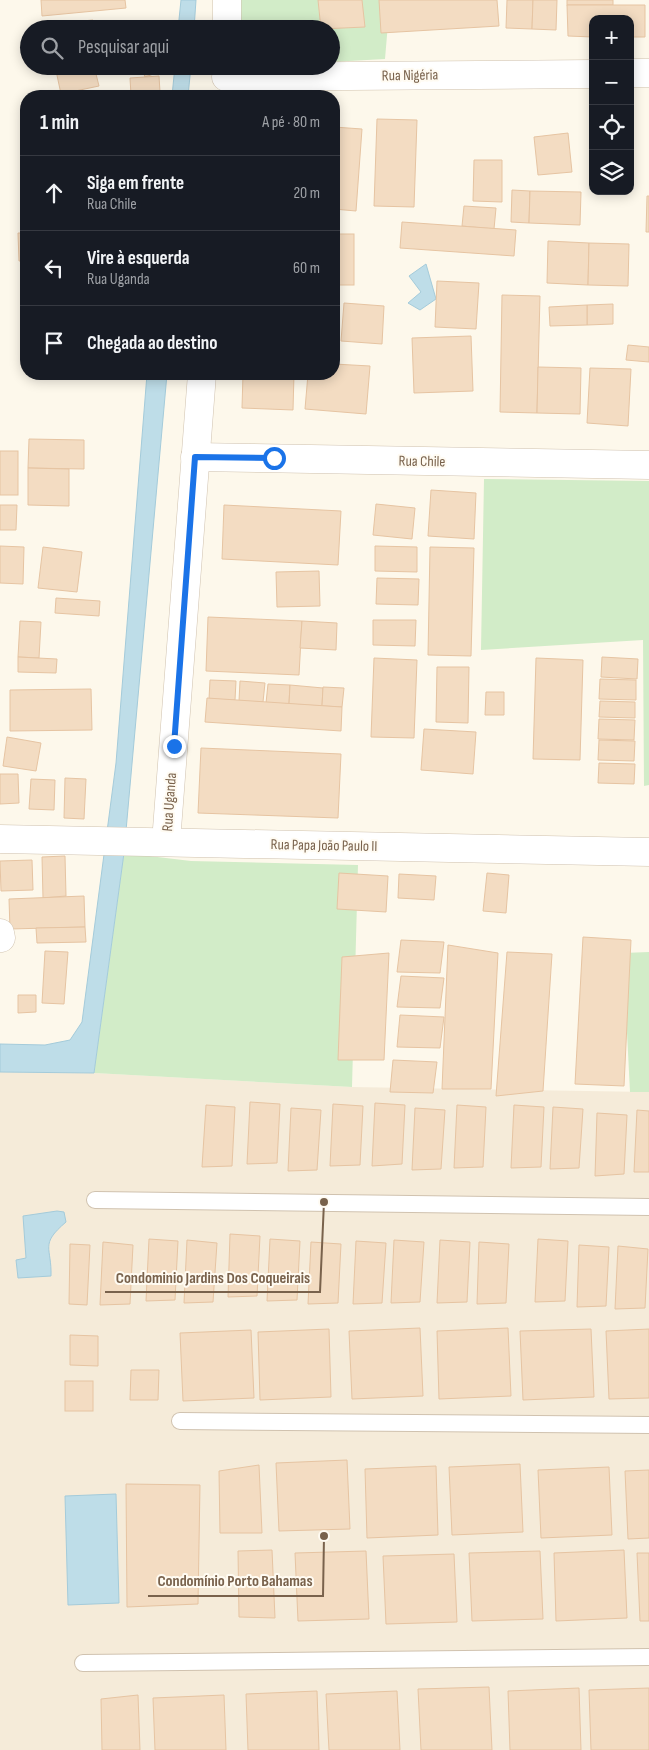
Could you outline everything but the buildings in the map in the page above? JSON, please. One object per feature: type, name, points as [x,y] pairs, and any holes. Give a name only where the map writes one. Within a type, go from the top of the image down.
[{"type":"street","points":[[227,0],[227,20]]},
{"type":"street","points":[[634,74],[649,73]]},
{"type":"street","name":"Rua Nigéria","points":[[226,80],[589,74]]},
{"type":"street","name":"Rua Uganda","points":[[166,842],[201,380]]},
{"type":"street","name":"Rua Chile","points":[[195,457],[649,465]]},
{"type":"street","name":"Rua Papa João Paulo II","points":[[0,839],[84,839],[649,852]]},
{"type":"street","points":[[0,933],[1,938]]},
{"type":"lane","points":[[95,1200],[649,1207]]},
{"type":"lane","points":[[180,1421],[649,1425]]},
{"type":"lane","points":[[83,1663],[649,1657]]},
{"type":"shaded area","points":[[0,1072],[94,1073],[352,1087],[649,1092],[649,1750],[0,1750]]},
{"type":"green space","points":[[237,0],[390,0],[385,59],[340,62],[340,20],[237,20]]},
{"type":"green space","points":[[484,479],[649,481],[649,785],[644,786],[643,640],[481,650]]},
{"type":"green space","points":[[124,853],[191,861],[358,865],[352,1087],[94,1073]]},
{"type":"green space","points":[[649,952],[649,1092],[630,1092],[623,953]]},
{"type":"water","points":[[181,0],[196,0],[195,20],[179,20]]},
{"type":"water","points":[[174,75],[190,75],[189,90],[173,90]]},
{"type":"water","points":[[426,264],[436,299],[420,310],[408,303],[421,292],[409,276]]},
{"type":"water","points":[[147,380],[166,380],[124,853],[94,1073],[0,1072],[0,1044],[45,1045],[70,1040],[82,1022],[116,763]]},
{"type":"water","points":[[57,1211],[64,1212],[66,1222],[52,1236],[50,1242],[51,1276],[18,1278],[16,1260],[26,1258],[23,1216]]},
{"type":"water","points":[[116,1494],[119,1603],[68,1605],[65,1496]]},
{"type":"place","name":"Condominio Jardins Dos Coqueirais","points":[[324,1202]]},
{"type":"place","name":"Condomínio Porto Bahamas","points":[[324,1536]]},
{"type":"route","points":[[174,746],[195,457],[274,458]]}]
